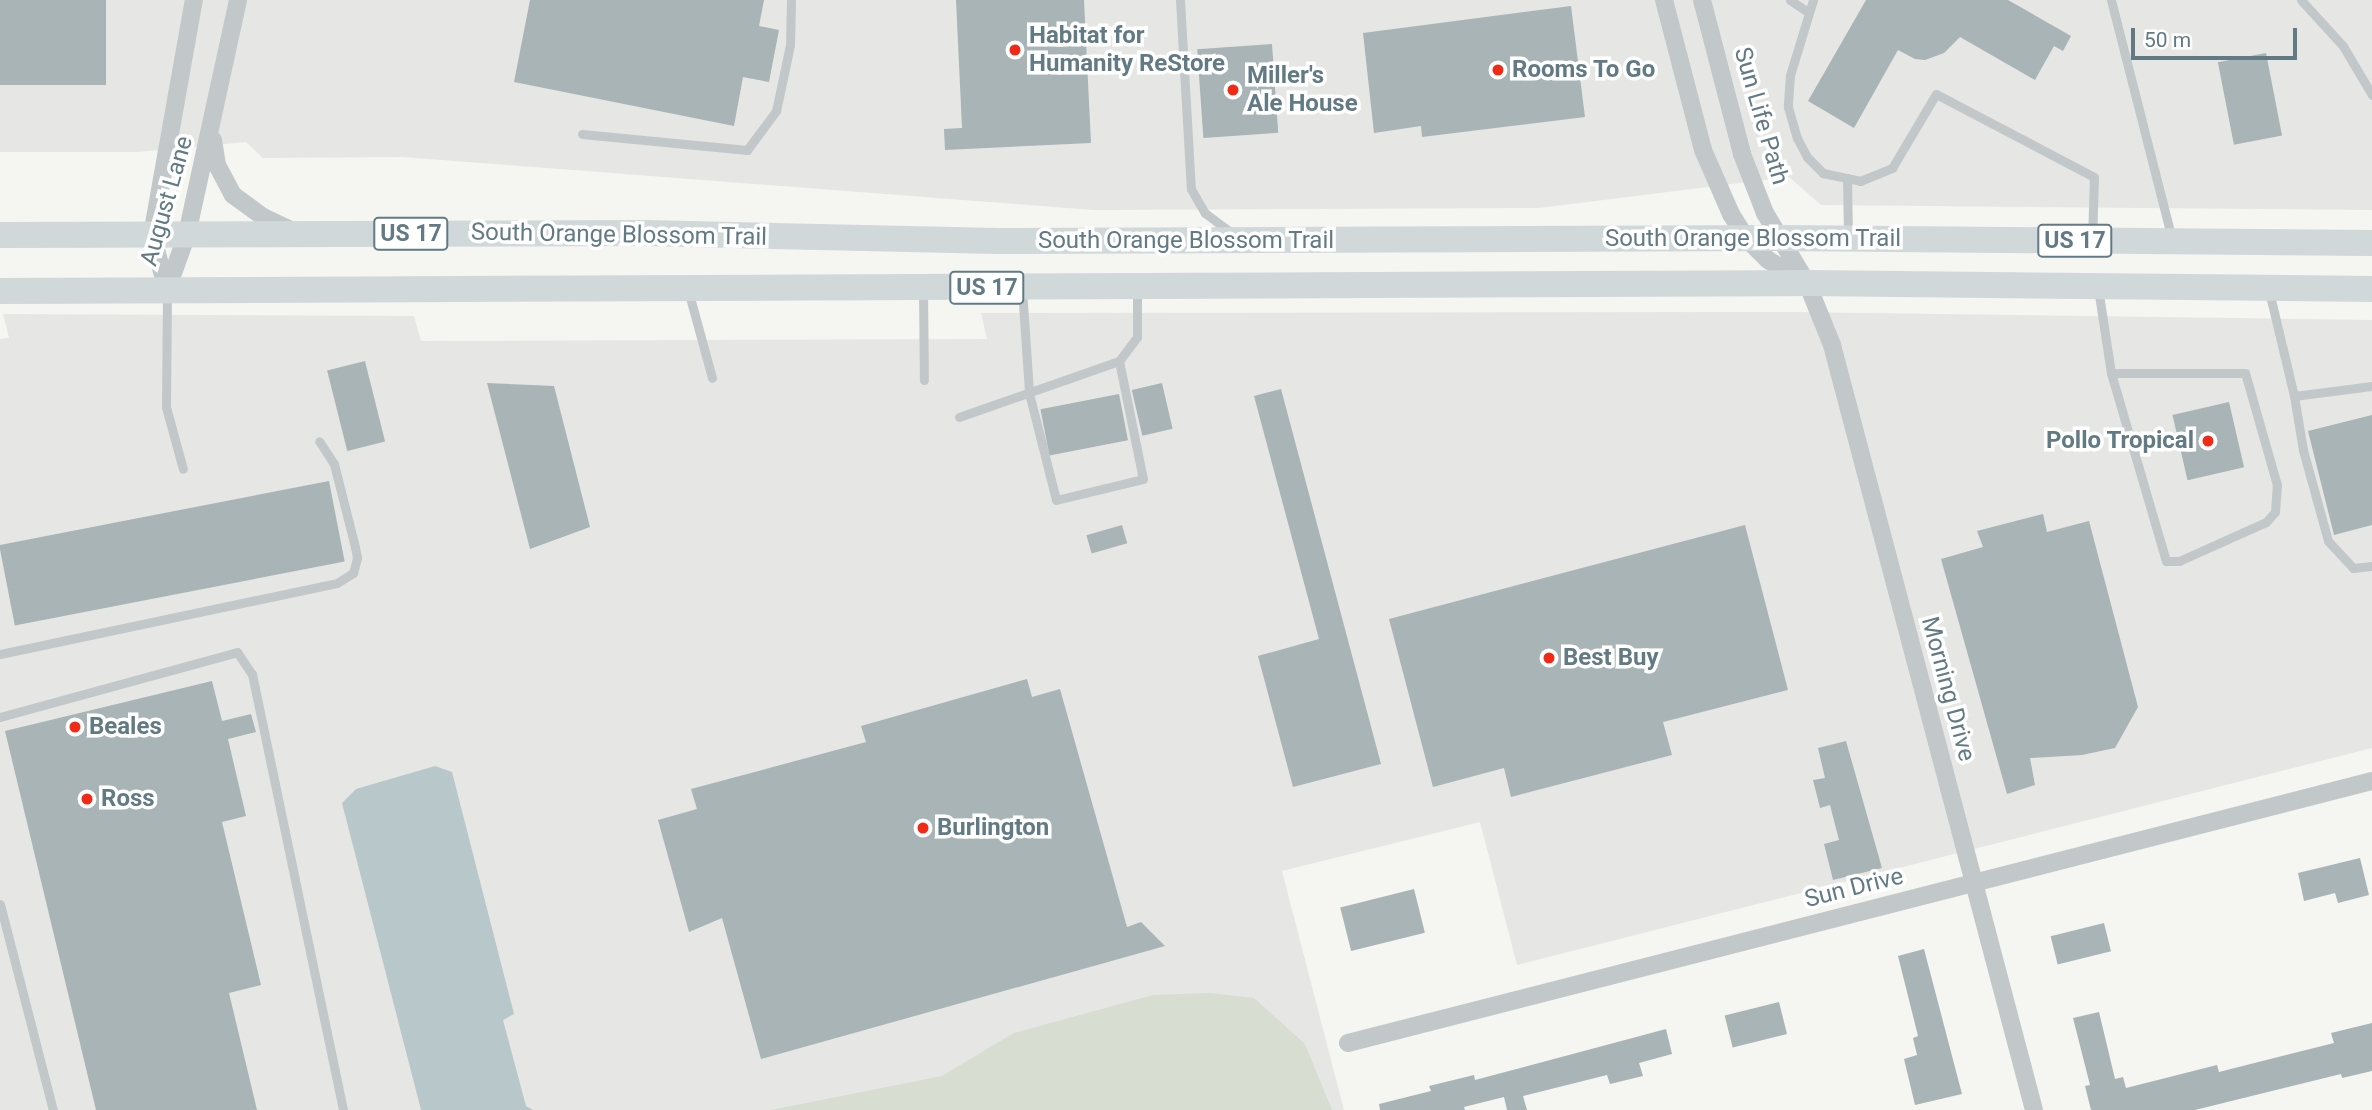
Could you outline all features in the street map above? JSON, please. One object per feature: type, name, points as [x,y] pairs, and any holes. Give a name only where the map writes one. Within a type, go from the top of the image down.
[{"type":"main road","name":"South Orange Blossom Trail","points":[[0,234],[646,233],[971,241],[1779,238],[2372,243]]},
{"type":"main road","name":"South Orange Blossom Trail","points":[[0,291],[1807,283],[2372,289]]},
{"type":"street","name":"August Lane","points":[[167,290],[152,234],[194,0]]},
{"type":"street","name":"August Lane","points":[[167,290],[187,234],[212,131],[238,0]]},
{"type":"street","points":[[1664,0],[1703,150],[1731,214],[1746,238],[1768,260],[1807,283]]},
{"type":"street","name":"Sun Life Path","points":[[1702,0],[1742,154],[1765,214],[1807,283]]},
{"type":"street","points":[[212,131],[217,165],[233,195],[265,218],[299,234]]},
{"type":"street","name":"Morning Drive","points":[[1807,283],[1832,345],[2034,1110]]},
{"type":"street","name":"Sun Drive","points":[[1348,1043],[2372,780]]},
{"type":"lane","points":[[582,134],[747,150],[776,111],[790,45],[791,0]]},
{"type":"lane","points":[[1180,0],[1191,189],[1205,213],[1242,241]]},
{"type":"lane","points":[[1790,0],[1808,12]]},
{"type":"lane","points":[[1813,0],[1790,75],[1788,107],[1797,138],[1807,157],[1823,173],[1860,181],[1892,168],[1936,94],[2094,177],[2092,241]]},
{"type":"lane","points":[[2111,0],[2173,242]]},
{"type":"lane","points":[[2301,0],[2343,46],[2372,95]]},
{"type":"lane","points":[[1847,178],[1849,239]]},
{"type":"lane","points":[[2098,286],[2099,309],[2111,373],[2166,561],[2179,561],[2266,522],[2275,512],[2277,485],[2245,373],[2111,373]]},
{"type":"lane","points":[[959,417],[1119,361],[1137,337],[1137,287]]},
{"type":"lane","points":[[687,288],[712,378]]},
{"type":"lane","points":[[923,288],[924,380]]},
{"type":"lane","points":[[1021,288],[1029,393],[1056,500],[1143,479],[1119,361]]},
{"type":"lane","points":[[2268,289],[2294,396],[2303,450],[2328,541],[2353,568],[2372,566]]},
{"type":"lane","points":[[167,290],[166,407],[183,469]]},
{"type":"lane","points":[[2294,396],[2372,386]]},
{"type":"lane","points":[[0,654],[337,583],[353,573],[357,558],[334,464],[319,441]]},
{"type":"lane","points":[[0,717],[237,652],[252,674],[343,1110]]},
{"type":"lane","points":[[0,904],[53,1110]]},
{"type":"shaded area","points":[[0,0],[2372,0],[2372,210],[1821,205],[1789,177],[1539,208],[1093,210],[403,157],[263,158],[246,142],[138,152],[0,152]]},
{"type":"shaded area","points":[[1789,312],[2372,320],[2372,748],[1517,965],[1480,822],[1282,871],[1344,1110],[0,1110],[0,339],[9,338],[3,314],[414,316],[421,341],[987,339],[981,313]]},
{"type":"shaded area","points":[[435,766],[452,772],[514,1014],[503,1020],[526,1106],[533,1110],[421,1110],[342,803],[356,789]]},
{"type":"shaded area","points":[[1209,993],[1254,998],[1305,1044],[1332,1110],[771,1110],[942,1076],[1014,1033],[1153,995]]},
{"type":"building","points":[[0,0],[106,0],[106,85],[0,85]]},
{"type":"building","points":[[530,0],[764,0],[759,26],[779,30],[769,82],[743,77],[734,126],[514,82]]},
{"type":"building","points":[[956,0],[1084,0],[1091,143],[945,150],[944,129],[962,128]]},
{"type":"building","points":[[1866,0],[2008,0],[2071,36],[2063,51],[2054,46],[2035,80],[1960,37],[1944,53],[1925,60],[1915,59],[1898,50],[1854,128],[1808,101]]},
{"type":"building","points":[[1571,6],[1585,117],[1422,137],[1421,126],[1374,133],[1363,33]]},
{"type":"building","points":[[1272,44],[1278,133],[1203,138],[1197,49]]},
{"type":"building","points":[[2266,53],[2282,135],[2234,145],[2218,62]]},
{"type":"building","points":[[365,361],[385,442],[347,451],[327,370]]},
{"type":"building","points":[[487,383],[554,386],[590,527],[530,549]]},
{"type":"building","points":[[1162,383],[1173,429],[1142,436],[1132,390]]},
{"type":"building","points":[[1281,389],[1381,764],[1293,787],[1258,656],[1319,639],[1254,396]]},
{"type":"building","points":[[1119,394],[1128,440],[1049,455],[1040,409]]},
{"type":"building","name":"Pollo Tropical","points":[[2229,402],[2244,467],[2188,480],[2172,415]]},
{"type":"building","points":[[2372,415],[2372,525],[2334,535],[2308,431]]},
{"type":"building","points":[[329,481],[345,561],[15,626],[0,545]]},
{"type":"building","points":[[2043,514],[2047,532],[2089,521],[2138,707],[2115,748],[2082,755],[2030,758],[2035,785],[2007,794],[1941,559],[1983,547],[1977,531]]},
{"type":"building","points":[[1122,525],[1127,543],[1092,553],[1086,535]]},
{"type":"building","points":[[1745,525],[1788,690],[1663,722],[1672,755],[1511,797],[1504,768],[1433,787],[1389,619]]},
{"type":"building","points":[[1027,679],[1032,697],[1060,689],[1127,927],[1141,922],[1165,946],[761,1059],[722,918],[689,932],[658,820],[697,809],[691,789],[866,742],[861,726]]},
{"type":"building","points":[[212,681],[222,721],[251,714],[256,732],[228,739],[246,816],[222,822],[261,985],[229,993],[257,1110],[96,1110],[5,731]]},
{"type":"building","points":[[1846,741],[1882,868],[1833,880],[1824,844],[1839,840],[1830,805],[1820,808],[1813,780],[1825,778],[1818,748]]},
{"type":"building","points":[[2360,858],[2369,895],[2338,903],[2335,893],[2304,901],[2298,873]]},
{"type":"building","points":[[1414,889],[1425,933],[1351,951],[1340,907]]},
{"type":"building","points":[[2104,923],[2111,951],[2058,964],[2051,936]]},
{"type":"building","points":[[1924,949],[1962,1094],[1915,1105],[1904,1059],[1917,1055],[1913,1038],[1918,1036],[1898,956]]},
{"type":"building","points":[[1779,1002],[1787,1034],[1733,1048],[1725,1016]]},
{"type":"building","points":[[2099,1012],[2115,1079],[2123,1077],[2126,1088],[2217,1065],[2219,1072],[2334,1043],[2331,1033],[2372,1023],[2372,1071],[2342,1078],[2341,1074],[2195,1110],[2091,1110],[2085,1086],[2090,1085],[2073,1018]]},
{"type":"building","points":[[1666,1029],[1672,1054],[1639,1063],[1643,1076],[1610,1084],[1607,1075],[1523,1096],[1527,1110],[1507,1110],[1504,1097],[1464,1107],[1465,1110],[1380,1110],[1379,1104],[1431,1091],[1429,1086],[1474,1075],[1475,1080]]},
{"type":"place","name":"Habitat for Humanity ReStore","points":[[1015,50]]},
{"type":"place","name":"Rooms To Go","points":[[1498,70]]},
{"type":"place","name":"Miller's Ale House","points":[[1233,90]]},
{"type":"place","name":"Pollo Tropical","points":[[2208,441]]},
{"type":"place","name":"Best Buy","points":[[1549,658]]},
{"type":"place","name":"Beales","points":[[75,727]]},
{"type":"place","name":"Ross","points":[[87,799]]},
{"type":"place","name":"Burlington","points":[[923,828]]}]
